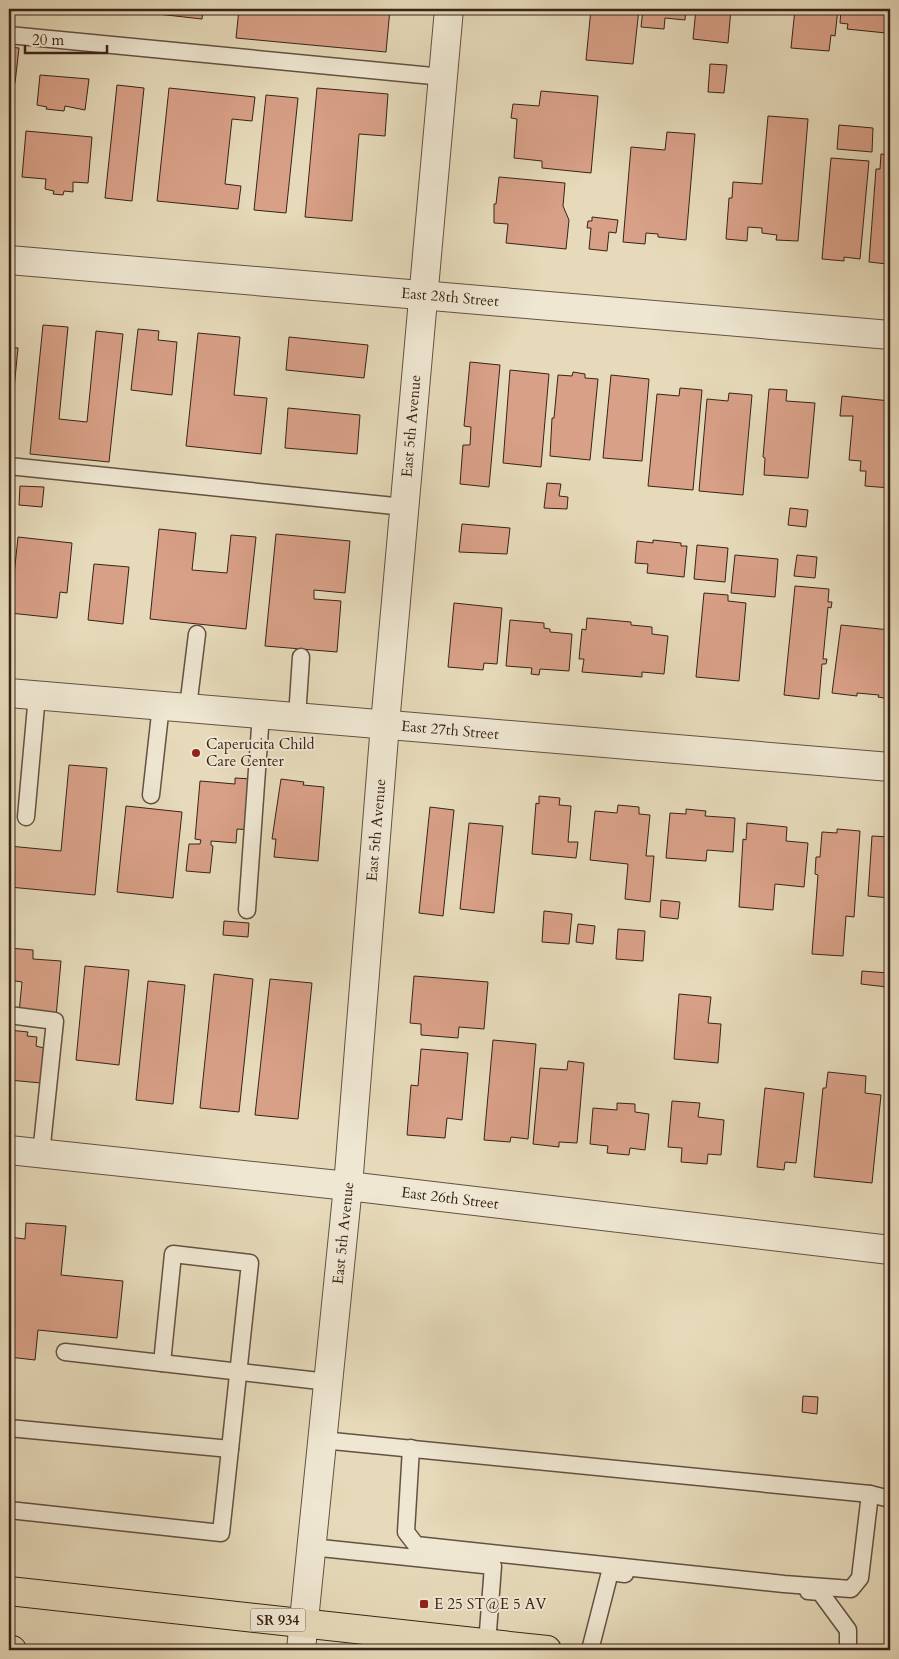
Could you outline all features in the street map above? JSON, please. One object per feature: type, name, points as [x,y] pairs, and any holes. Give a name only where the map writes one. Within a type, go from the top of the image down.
[{"type":"main road","name":"SR 934","points":[[9,1591],[547,1650]]},
{"type":"street","name":"East 5th Avenue","points":[[302,1650],[348,1186],[385,724],[448,9]]},
{"type":"street","name":"East 28th Street","points":[[9,260],[890,335]]},
{"type":"street","name":"East 27th Street","points":[[9,692],[890,767]]},
{"type":"street","name":"East 26th Street","points":[[9,1150],[348,1186],[890,1250]]},
{"type":"lane","points":[[9,35],[442,77]]},
{"type":"lane","points":[[9,466],[404,507]]},
{"type":"lane","points":[[188,707],[197,634]]},
{"type":"lane","points":[[297,717],[301,657]]},
{"type":"lane","points":[[26,818],[37,695]]},
{"type":"lane","points":[[151,795],[160,705]]},
{"type":"lane","points":[[247,910],[261,714]]},
{"type":"lane","points":[[9,1015],[55,1021],[41,1154]]},
{"type":"lane","points":[[9,1510],[221,1533],[250,1263],[174,1254],[162,1363]]},
{"type":"lane","points":[[65,1352],[328,1382]]},
{"type":"lane","points":[[9,1428],[230,1449]]},
{"type":"lane","points":[[322,1440],[870,1494],[890,1499]]},
{"type":"lane","points":[[411,1448],[406,1532],[416,1545],[784,1584],[850,1589],[860,1578],[870,1494]]},
{"type":"lane","points":[[312,1547],[493,1566],[487,1644]]},
{"type":"lane","points":[[590,1650],[610,1572],[820,1592],[848,1630],[848,1650]]},
{"type":"building","points":[[113,9],[203,9],[202,19]]},
{"type":"building","points":[[239,9],[390,9],[386,52],[236,38]]},
{"type":"building","points":[[591,9],[639,9],[633,64],[586,60]]},
{"type":"building","points":[[643,9],[686,9],[685,20],[665,18],[664,29],[641,27]]},
{"type":"building","points":[[696,9],[731,9],[728,43],[693,39]]},
{"type":"building","points":[[795,9],[838,9],[835,36],[831,35],[829,51],[791,48]]},
{"type":"building","points":[[841,9],[888,9],[886,33],[847,29],[848,24],[840,23]]},
{"type":"building","points":[[9,47],[19,48],[15,83],[9,83]]},
{"type":"building","points":[[710,64],[727,65],[724,93],[708,92]]},
{"type":"building","points":[[40,75],[89,79],[85,110],[65,106],[64,111],[46,109],[47,107],[37,105]]},
{"type":"building","points":[[117,85],[144,88],[132,201],[105,198]]},
{"type":"building","points":[[169,88],[255,97],[252,121],[232,119],[225,184],[241,186],[238,209],[157,201]]},
{"type":"building","points":[[317,88],[388,94],[385,136],[359,134],[352,221],[305,217]]},
{"type":"building","points":[[541,91],[598,96],[591,173],[542,168],[542,161],[514,158],[517,119],[511,118],[513,104],[539,106]]},
{"type":"building","points":[[266,95],[298,98],[286,213],[254,210]]},
{"type":"building","points":[[768,116],[808,119],[798,241],[776,240],[777,235],[762,233],[762,228],[748,227],[747,241],[726,239],[729,198],[732,198],[733,182],[762,184]]},
{"type":"building","points":[[839,125],[873,128],[872,152],[837,149]]},
{"type":"building","points":[[26,131],[92,137],[88,183],[73,182],[73,192],[64,191],[63,195],[53,194],[54,191],[45,189],[46,179],[22,177]]},
{"type":"building","points":[[667,132],[695,134],[686,240],[658,237],[658,234],[646,233],[645,244],[623,242],[631,147],[665,150]]},
{"type":"building","points":[[881,154],[890,155],[890,254],[888,254],[887,264],[869,262],[876,169],[880,169]]},
{"type":"building","points":[[831,158],[869,161],[860,259],[844,257],[844,261],[822,259]]},
{"type":"building","points":[[499,177],[565,183],[563,206],[569,220],[566,249],[506,243],[508,224],[494,223],[494,204],[496,204]]},
{"type":"building","points":[[592,217],[618,220],[616,233],[609,232],[607,251],[589,249],[591,228],[587,228],[588,221],[592,221]]},
{"type":"building","points":[[43,325],[68,327],[59,419],[87,422],[96,331],[123,334],[109,462],[30,454]]},
{"type":"building","points":[[138,329],[159,331],[158,340],[177,342],[172,395],[131,390]]},
{"type":"building","points":[[198,333],[240,337],[234,395],[267,398],[261,454],[186,446]]},
{"type":"building","points":[[289,337],[368,345],[364,378],[286,370]]},
{"type":"building","points":[[9,347],[18,348],[10,430],[9,430]]},
{"type":"building","points":[[470,362],[500,365],[489,487],[460,484],[463,445],[470,445],[471,427],[464,426]]},
{"type":"building","points":[[510,370],[549,374],[541,467],[503,463]]},
{"type":"building","points":[[573,372],[585,374],[585,378],[598,379],[590,460],[550,456],[552,418],[554,418],[558,375],[572,376]]},
{"type":"building","points":[[611,375],[649,379],[642,461],[603,458]]},
{"type":"building","points":[[680,388],[702,390],[693,490],[648,486],[657,394],[679,396]]},
{"type":"building","points":[[769,389],[787,390],[786,401],[815,403],[808,478],[764,475],[765,458],[763,457]]},
{"type":"building","points":[[729,393],[752,395],[743,495],[699,491],[707,399],[728,401]]},
{"type":"building","points":[[842,396],[890,401],[890,488],[865,486],[866,471],[860,471],[861,461],[849,460],[853,416],[840,416]]},
{"type":"building","points":[[288,408],[360,415],[357,454],[285,448]]},
{"type":"building","points":[[547,483],[561,484],[559,496],[568,497],[567,509],[544,508]]},
{"type":"building","points":[[20,486],[44,487],[42,507],[19,505]]},
{"type":"building","points":[[790,508],[808,510],[806,527],[788,525]]},
{"type":"building","points":[[462,524],[510,528],[507,554],[459,552]]},
{"type":"building","points":[[159,529],[196,533],[192,570],[227,573],[231,535],[256,537],[246,629],[150,619]]},
{"type":"building","points":[[276,534],[350,541],[345,593],[314,590],[314,599],[341,601],[337,652],[265,646]]},
{"type":"building","points":[[18,537],[72,543],[67,593],[60,592],[57,618],[10,613]]},
{"type":"building","points":[[653,540],[681,543],[681,546],[687,546],[684,577],[647,573],[648,564],[635,563],[637,541],[653,543]]},
{"type":"building","points":[[697,545],[728,548],[725,582],[694,579]]},
{"type":"building","points":[[735,555],[778,559],[775,597],[731,593]]},
{"type":"building","points":[[797,555],[817,557],[815,578],[794,576]]},
{"type":"building","points":[[94,564],[129,567],[123,624],[88,620]]},
{"type":"building","points":[[795,586],[829,589],[828,602],[832,602],[831,608],[828,607],[823,659],[827,659],[826,664],[822,664],[819,699],[784,695]]},
{"type":"building","points":[[704,593],[728,595],[728,601],[746,603],[739,681],[696,677]]},
{"type":"building","points":[[454,603],[502,608],[497,664],[484,663],[483,670],[448,667]]},
{"type":"building","points":[[587,618],[631,622],[631,625],[652,627],[652,634],[668,636],[664,674],[642,672],[642,677],[582,672],[584,659],[579,659],[582,629],[586,630]]},
{"type":"building","points":[[510,620],[544,623],[544,628],[550,629],[550,632],[572,634],[569,671],[540,669],[539,675],[531,674],[532,668],[506,666]]},
{"type":"building","points":[[841,625],[890,630],[890,699],[878,697],[879,695],[857,693],[857,696],[832,693]]},
{"type":"building","points":[[69,765],[107,768],[95,895],[9,887],[9,846],[61,851]]},
{"type":"building","points":[[235,778],[252,779],[252,830],[237,829],[236,843],[211,841],[213,846],[210,873],[186,871],[189,844],[200,844],[201,840],[195,839],[200,781],[235,784]]},
{"type":"building","points":[[281,779],[304,782],[303,785],[324,787],[318,861],[274,857],[276,839],[272,839]]},
{"type":"building","points":[[539,796],[560,798],[559,805],[571,806],[568,842],[578,842],[576,858],[532,854],[536,803],[539,804]]},
{"type":"building","points":[[618,805],[639,807],[639,814],[650,815],[646,856],[654,856],[650,902],[625,899],[628,864],[590,860],[595,811],[617,813]]},
{"type":"building","points":[[126,806],[182,812],[173,898],[117,892]]},
{"type":"building","points":[[430,807],[454,810],[443,916],[419,913]]},
{"type":"building","points":[[686,809],[706,811],[705,816],[735,818],[733,852],[707,850],[706,861],[666,858],[670,813],[686,814]]},
{"type":"building","points":[[469,823],[503,826],[494,913],[460,909]]},
{"type":"building","points":[[747,823],[787,827],[786,841],[808,843],[804,887],[775,884],[773,910],[739,907],[743,839],[746,840]]},
{"type":"building","points":[[837,829],[860,831],[854,917],[846,916],[843,956],[812,954],[818,875],[815,874],[816,857],[820,857],[822,832],[837,833]]},
{"type":"building","points":[[872,836],[890,837],[890,898],[868,896]]},
{"type":"building","points":[[661,900],[680,902],[678,919],[660,917]]},
{"type":"building","points":[[544,911],[572,914],[569,944],[542,942]]},
{"type":"building","points":[[224,921],[249,923],[248,937],[223,935]]},
{"type":"building","points":[[578,924],[595,926],[593,944],[576,942]]},
{"type":"building","points":[[618,929],[645,931],[643,961],[616,959]]},
{"type":"building","points":[[9,948],[33,950],[33,959],[61,961],[56,1017],[19,1013],[22,982],[9,980]]},
{"type":"building","points":[[85,966],[129,970],[119,1065],[76,1060]]},
{"type":"building","points":[[862,971],[888,973],[887,987],[861,984]]},
{"type":"building","points":[[214,974],[253,979],[239,1112],[200,1108]]},
{"type":"building","points":[[414,976],[488,982],[484,1029],[459,1027],[458,1038],[421,1035],[421,1024],[410,1023]]},
{"type":"building","points":[[270,979],[312,983],[298,1119],[255,1115]]},
{"type":"building","points":[[148,981],[185,985],[173,1104],[136,1100]]},
{"type":"building","points":[[679,994],[711,997],[708,1023],[721,1024],[718,1063],[674,1059]]},
{"type":"building","points":[[9,1030],[28,1032],[27,1036],[37,1037],[36,1046],[44,1048],[41,1083],[9,1080]]},
{"type":"building","points":[[493,1040],[536,1044],[528,1139],[511,1137],[510,1142],[484,1140]]},
{"type":"building","points":[[421,1049],[468,1053],[462,1120],[447,1118],[445,1138],[407,1135],[411,1085],[418,1086]]},
{"type":"building","points":[[568,1061],[584,1063],[577,1143],[559,1142],[559,1147],[533,1144],[540,1068],[567,1070]]},
{"type":"building","points":[[828,1072],[866,1076],[865,1093],[881,1095],[872,1183],[814,1177],[823,1088],[826,1088]]},
{"type":"building","points":[[765,1088],[804,1093],[796,1163],[785,1162],[784,1170],[757,1167]]},
{"type":"building","points":[[672,1101],[700,1103],[698,1117],[724,1120],[721,1155],[708,1154],[707,1164],[681,1162],[682,1148],[668,1147]]},
{"type":"building","points":[[617,1103],[635,1104],[635,1112],[649,1114],[645,1150],[630,1148],[629,1155],[607,1153],[608,1146],[590,1144],[593,1108],[617,1110]]},
{"type":"building","points":[[26,1223],[66,1226],[61,1275],[123,1281],[117,1338],[38,1330],[35,1360],[9,1357],[9,1237],[25,1239]]},
{"type":"building","points":[[803,1396],[818,1397],[817,1414],[802,1412]]},
{"type":"place","name":"Caperucita Child Care Center","points":[[196,753]]},
{"type":"place","name":"E 25 ST@E 5 AV","points":[[424,1604]]}]
